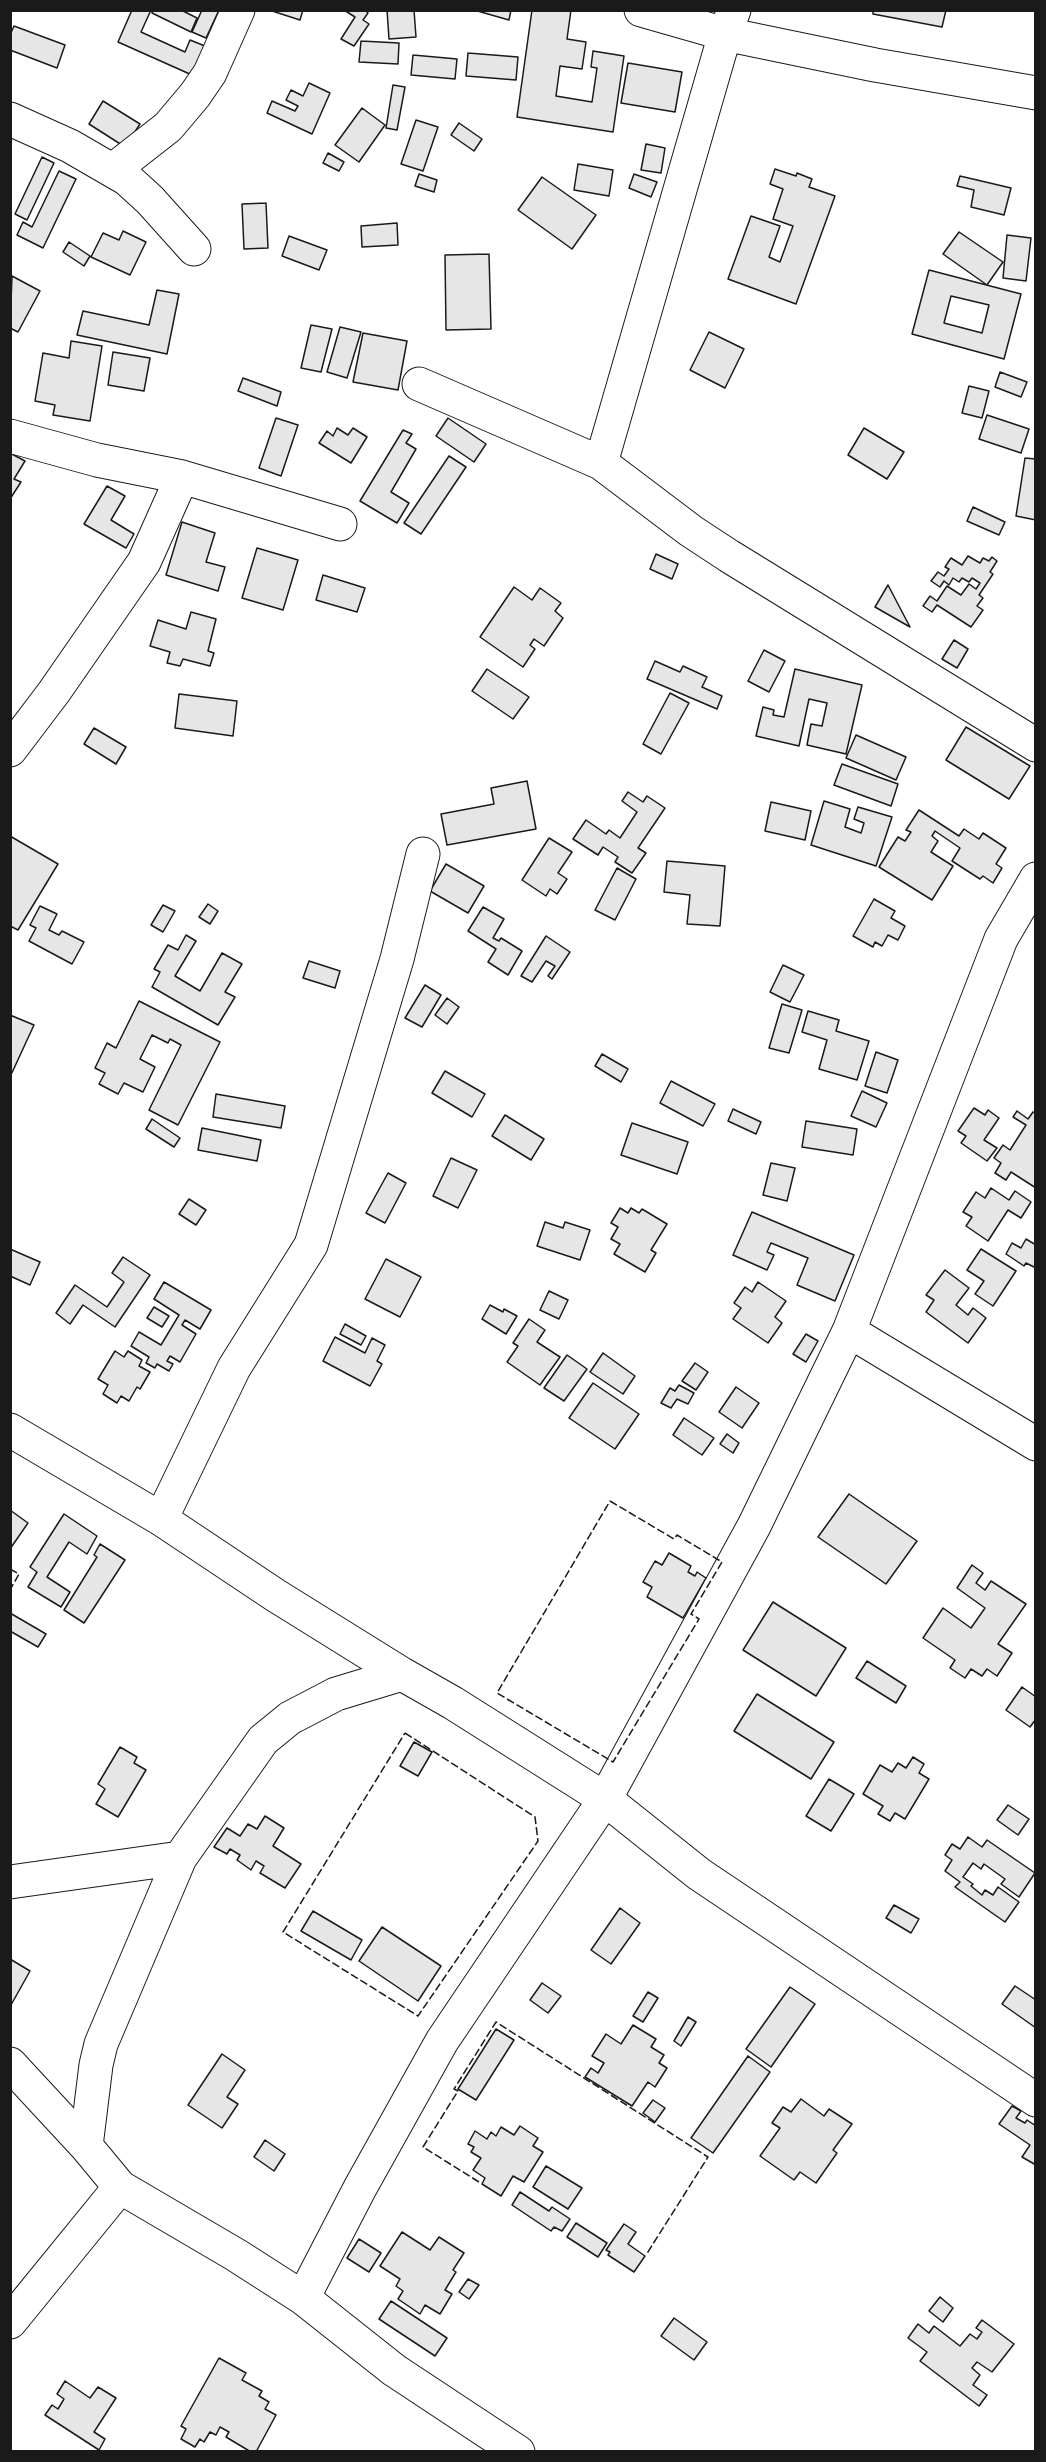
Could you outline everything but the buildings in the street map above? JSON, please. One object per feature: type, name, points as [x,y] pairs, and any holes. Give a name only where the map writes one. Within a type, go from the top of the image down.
[{"type":"street","points":[[113,170],[168,128],[195,95],[210,73],[238,10]]},
{"type":"street","points":[[641,10],[729,22],[875,65],[1035,93]]},
{"type":"street","points":[[601,463],[729,22]]},
{"type":"street","points":[[10,119],[70,146],[127,178],[194,249]]},
{"type":"street","points":[[419,384],[601,463],[691,531],[729,556],[1035,746]]},
{"type":"street","points":[[10,436],[97,460],[182,477],[340,524]]},
{"type":"street","points":[[10,750],[54,692],[144,562],[182,477]]},
{"type":"street","points":[[160,1519],[234,1368],[311,1245],[397,959],[423,854]]},
{"type":"street","points":[[303,2298],[360,2188],[442,2040],[604,1799],[754,1527],[849,1331],[1001,939],[1035,879]]},
{"type":"street","points":[[849,1331],[1035,1444]]},
{"type":"street","points":[[10,1430],[160,1519],[275,1595],[453,1703],[604,1799],[699,1874],[1035,2100]]},
{"type":"street","points":[[86,2145],[96,2065],[101,2044],[180,1858],[263,1740],[290,1718],[336,1694],[402,1674]]},
{"type":"street","points":[[10,1882],[180,1858]]},
{"type":"street","points":[[10,2064],[86,2145],[120,2187],[236,2254],[303,2298],[394,2370],[518,2451]]},
{"type":"street","points":[[10,2322],[120,2187]]},
{"type":"fence","points":[[610,1501],[674,1539],[677,1535],[722,1562],[691,1614],[699,1619],[613,1762],[497,1693],[610,1501]]},
{"type":"fence","points":[[10,1569],[19,1574],[10,1590]]},
{"type":"fence","points":[[405,1733],[535,1817],[538,1841],[418,2016],[283,1932],[405,1733]]},
{"type":"fence","points":[[479,2182],[423,2147],[458,2091],[454,2089],[496,2022],[708,2157],[646,2255]]}]
